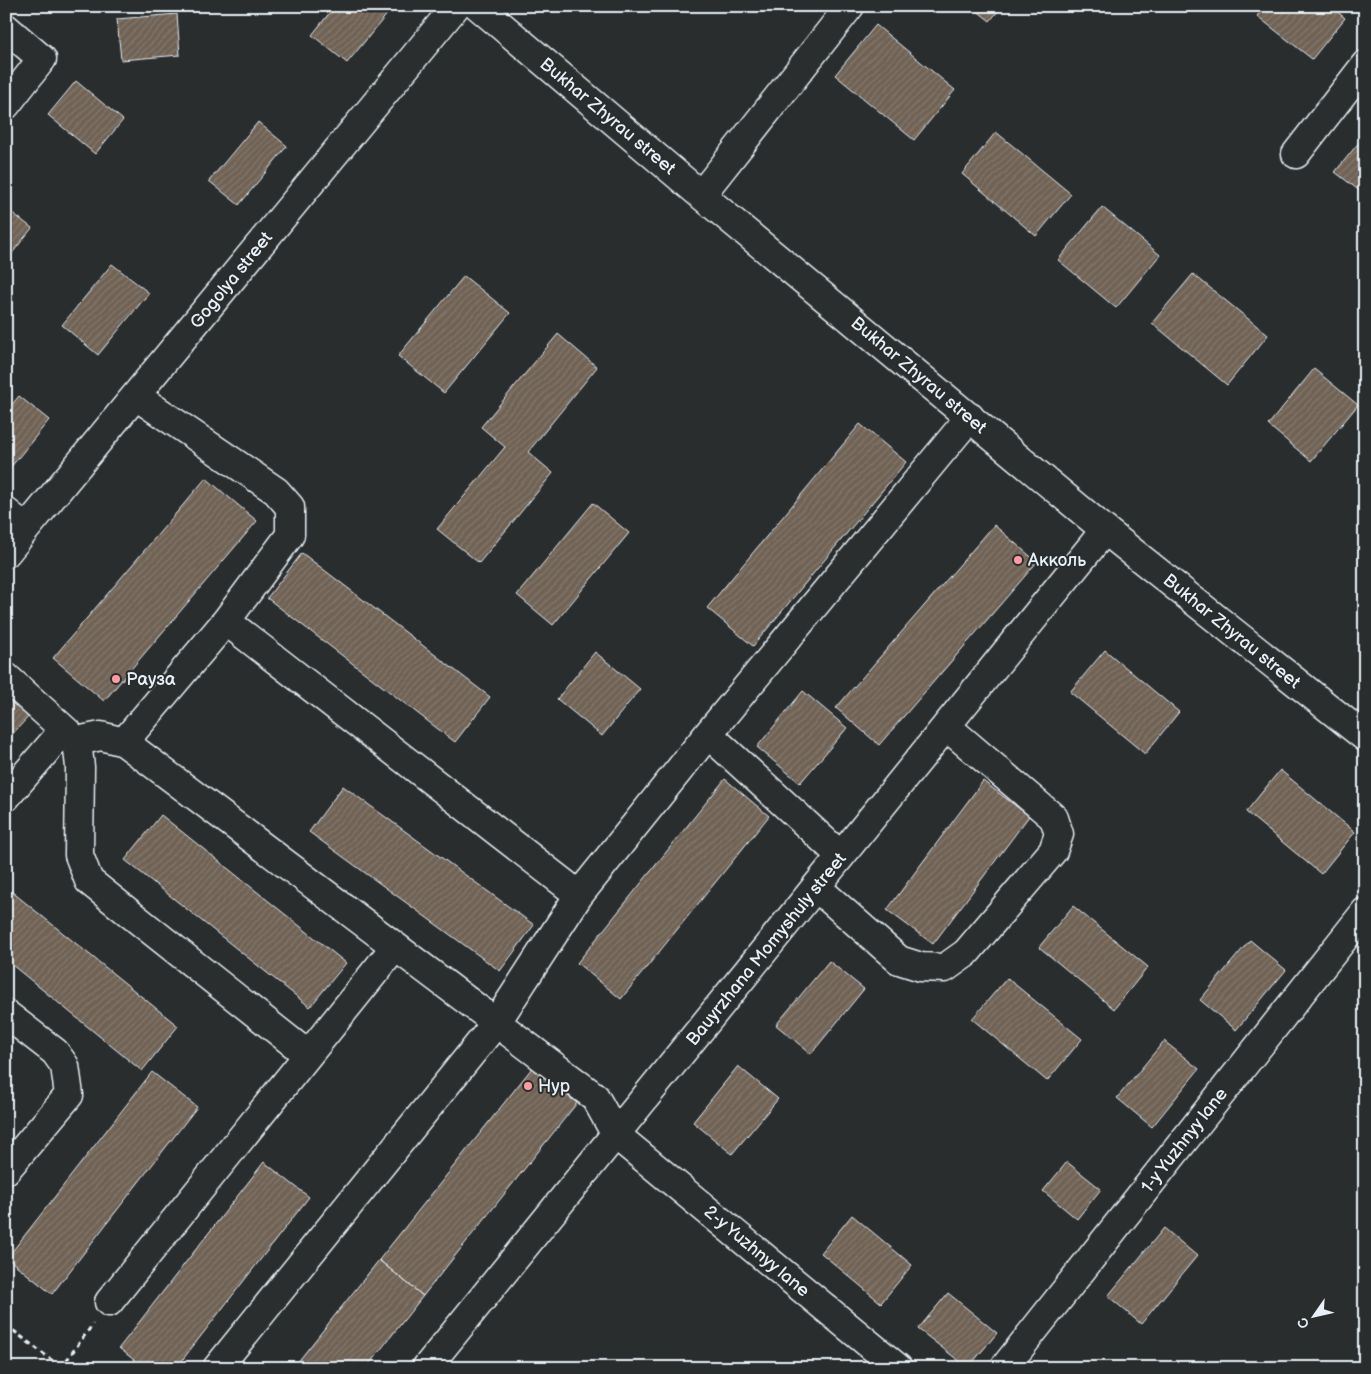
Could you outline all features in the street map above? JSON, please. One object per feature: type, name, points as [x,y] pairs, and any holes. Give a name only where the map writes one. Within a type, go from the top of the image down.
[{"type":"street","name":"Gogolya street","points":[[6,553],[16,520],[136,396],[456,6]]},
{"type":"street","name":"Bukhar Zhyrau street","points":[[478,6],[701,195],[1105,530],[1365,737]]},
{"type":"street","points":[[701,195],[850,6]]},
{"type":"street","points":[[6,28],[42,58],[6,105]]},
{"type":"street","points":[[1296,154],[1365,65]]},
{"type":"street","points":[[124,742],[226,622],[290,535],[290,507],[276,491],[136,396]]},
{"type":"street","points":[[217,1368],[496,1023],[579,895],[708,734],[970,417]]},
{"type":"street","name":"Bauyrzhana Momyshuly street","points":[[426,1368],[1105,530]]},
{"type":"street","points":[[226,622],[579,895]]},
{"type":"street","points":[[6,677],[70,735],[80,767],[79,855],[89,881],[308,1055]]},
{"type":"street","points":[[816,887],[899,960],[921,967],[945,968],[966,953],[1054,851],[1059,834],[1054,818],[946,726]]},
{"type":"street","points":[[708,734],[841,856]]},
{"type":"street","points":[[6,797],[70,735],[101,736],[124,742],[595,1097],[616,1135]]},
{"type":"street","name":"1-y Yuzhnyy lane","points":[[1004,1368],[1365,912]]},
{"type":"street","points":[[109,1302],[395,947]]},
{"type":"street","points":[[6,1014],[55,1052],[65,1066],[69,1095],[6,1170]]},
{"type":"street","name":"2-y Yuzhnyy lane","points":[[616,1135],[898,1368]]},
{"type":"path","points":[[6,1325],[61,1368],[109,1302]]},
{"type":"building","points":[[335,6],[380,6],[388,13],[347,63],[312,35]]},
{"type":"building","points":[[971,6],[1002,6],[990,21]]},
{"type":"building","points":[[1265,6],[1330,6],[1345,18],[1312,59],[1257,16]]},
{"type":"building","points":[[177,14],[180,55],[121,60],[117,19]]},
{"type":"building","points":[[876,25],[955,90],[914,140],[835,75]]},
{"type":"building","points":[[76,81],[123,120],[95,154],[48,115]]},
{"type":"building","points":[[258,122],[287,146],[239,205],[209,181]]},
{"type":"building","points":[[996,132],[1071,194],[1036,236],[962,174]]},
{"type":"building","points":[[1365,135],[1365,195],[1335,172]]},
{"type":"building","points":[[1102,207],[1160,255],[1116,308],[1058,260]]},
{"type":"building","points":[[6,208],[32,228],[6,261]]},
{"type":"building","points":[[112,264],[149,293],[98,355],[62,325]]},
{"type":"building","points":[[1193,274],[1268,335],[1227,385],[1152,323]]},
{"type":"building","points":[[464,276],[510,313],[444,393],[398,356]]},
{"type":"building","points":[[558,334],[597,367],[528,452],[553,473],[479,563],[437,529],[505,447],[481,427]]},
{"type":"building","points":[[1314,369],[1358,405],[1311,461],[1268,425]]},
{"type":"building","points":[[19,396],[49,420],[10,468],[6,465],[6,412]]},
{"type":"building","points":[[860,424],[906,462],[753,646],[707,608]]},
{"type":"building","points":[[206,478],[257,521],[104,701],[53,658]]},
{"type":"building","points":[[593,503],[629,533],[553,625],[517,595]]},
{"type":"building","points":[[994,525],[1037,562],[879,745],[836,708]]},
{"type":"building","points":[[302,553],[490,697],[455,742],[267,598]]},
{"type":"building","points":[[1105,650],[1179,712],[1145,754],[1070,692]]},
{"type":"building","points":[[595,652],[640,689],[602,736],[557,699]]},
{"type":"building","points":[[803,691],[847,728],[800,783],[757,747]]},
{"type":"building","points":[[6,693],[30,715],[6,741]]},
{"type":"building","points":[[1280,770],[1355,832],[1321,874],[1246,812]]},
{"type":"building","points":[[725,779],[769,816],[621,999],[577,963]]},
{"type":"building","points":[[983,781],[1029,816],[933,944],[887,910]]},
{"type":"building","points":[[343,786],[534,925],[500,971],[309,832]]},
{"type":"building","points":[[161,815],[346,963],[310,1007],[125,860]]},
{"type":"building","points":[[6,887],[178,1026],[142,1071],[6,960]]},
{"type":"building","points":[[1073,906],[1148,967],[1114,1009],[1039,947]]},
{"type":"building","points":[[1250,940],[1286,970],[1236,1030],[1200,1000]]},
{"type":"building","points":[[829,961],[864,989],[811,1054],[776,1025]]},
{"type":"building","points":[[1365,970],[1365,984],[1358,978]]},
{"type":"building","points":[[1007,978],[1082,1039],[1047,1081],[972,1019]]},
{"type":"building","points":[[1164,1041],[1199,1069],[1152,1127],[1117,1098]]},
{"type":"building","points":[[738,1066],[778,1099],[732,1154],[693,1122]]},
{"type":"building","points":[[532,1068],[577,1103],[423,1296],[379,1260]]},
{"type":"building","points":[[152,1072],[197,1107],[52,1294],[7,1258]]},
{"type":"building","points":[[6,1083],[12,1088],[6,1095]]},
{"type":"building","points":[[264,1162],[309,1197],[176,1368],[144,1368],[119,1348]]},
{"type":"building","points":[[1067,1162],[1101,1189],[1077,1219],[1043,1191]]},
{"type":"building","points":[[852,1215],[912,1265],[881,1303],[821,1253]]},
{"type":"building","points":[[1164,1228],[1197,1256],[1141,1324],[1108,1296]]},
{"type":"building","points":[[379,1260],[423,1296],[366,1368],[293,1368]]},
{"type":"building","points":[[948,1293],[997,1333],[968,1368],[918,1329]]},
{"type":"place","name":"Акколь","points":[[1018,560]]},
{"type":"place","name":"Рауза","points":[[116,679]]},
{"type":"place","name":"Нур","points":[[528,1086]]}]
